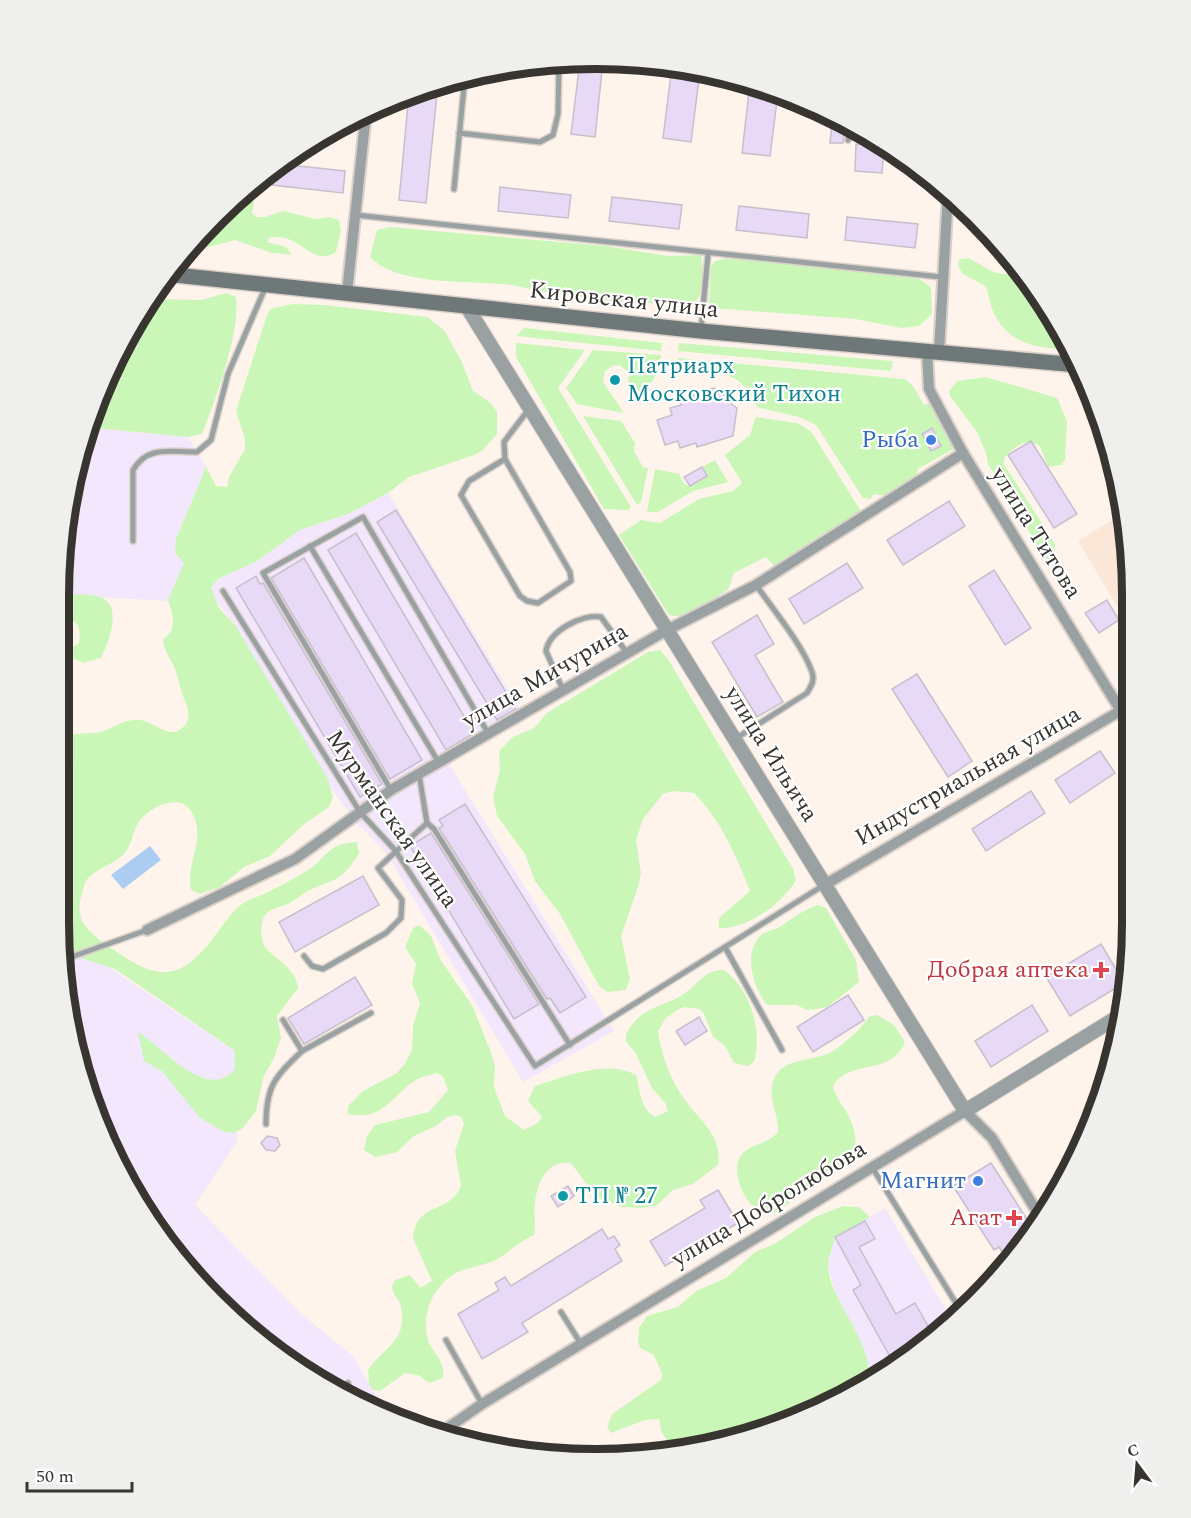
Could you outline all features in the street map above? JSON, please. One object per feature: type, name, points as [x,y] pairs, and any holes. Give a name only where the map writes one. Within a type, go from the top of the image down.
[{"type":"main road","name":"Кировская улица","points":[[178,275],[701,331],[1069,364]]},
{"type":"street","points":[[348,293],[365,122]]},
{"type":"street","name":"улица Титова","points":[[947,204],[929,389],[963,453],[1121,711]]},
{"type":"street","name":"улица Ильича","points":[[467,307],[965,1112],[992,1138],[1036,1210]]},
{"type":"street","name":"улица Мичурина","points":[[147,930],[295,859],[391,790],[667,630],[756,585],[963,453]]},
{"type":"street","name":"Индустриальная улица","points":[[826,884],[1121,711]]},
{"type":"street","name":"улица Добролюбова","points":[[448,1428],[482,1404],[1113,1021]]},
{"type":"lane","points":[[459,134],[540,142],[553,135],[558,114],[559,70]]},
{"type":"lane","points":[[454,189],[464,86]]},
{"type":"lane","points":[[848,140],[849,135]]},
{"type":"lane","points":[[355,215],[941,277]]},
{"type":"lane","points":[[701,331],[708,254]]},
{"type":"lane","points":[[133,541],[133,470],[139,460],[148,453],[197,452],[211,440],[228,374],[267,285]]},
{"type":"lane","points":[[505,459],[469,481],[461,495],[520,596],[527,601],[538,603],[565,586],[570,581],[570,572],[505,459],[504,442],[530,408]]},
{"type":"lane","points":[[391,790],[263,573],[310,546],[363,517],[489,734]]},
{"type":"lane","points":[[310,546],[439,763]]},
{"type":"lane","points":[[735,739],[807,693],[813,683],[812,672],[793,638],[756,585]]},
{"type":"lane","name":"Мурманская улица","points":[[223,591],[360,812],[395,850],[536,1066],[570,1045]]},
{"type":"lane","points":[[563,690],[546,651],[547,644],[550,637],[586,616],[602,617],[627,653]]},
{"type":"lane","points":[[419,774],[427,823],[434,829],[570,1045],[826,884]]},
{"type":"lane","points":[[304,956],[312,966],[323,969],[386,933],[401,918],[402,900],[378,868],[427,823]]},
{"type":"lane","points":[[70,957],[147,930]]},
{"type":"lane","points":[[725,947],[782,1050]]},
{"type":"lane","points":[[266,1124],[266,1097],[283,1069],[302,1051],[371,1013]]},
{"type":"lane","points":[[283,1020],[302,1051]]},
{"type":"lane","points":[[872,1167],[957,1305]]},
{"type":"lane","points":[[561,1312],[581,1344]]},
{"type":"lane","points":[[446,1340],[482,1404]]},
{"type":"shaded area","points":[[96,428],[188,437],[206,467],[176,539],[185,563],[169,601],[69,595],[70,561],[79,493]]},
{"type":"shaded area","points":[[388,493],[526,718],[449,764],[614,1031],[523,1082],[387,854],[357,823],[330,787],[235,625],[214,598],[211,588],[218,579],[257,561],[300,530],[348,514]]},
{"type":"shaded area","points":[[1116,518],[1121,561],[1122,614],[1078,541]]},
{"type":"shaded area","points":[[70,941],[234,1050],[237,1141],[195,1205],[300,1313],[353,1356],[380,1402],[303,1360],[248,1318],[200,1270],[158,1215],[123,1155],[97,1092],[79,1025]]},
{"type":"shaded area","points":[[885,1208],[948,1313],[916,1340],[865,1374],[857,1337],[836,1295],[828,1265],[835,1237]]},
{"type":"green space","points":[[252,197],[254,204],[252,213],[256,217],[265,217],[283,211],[316,219],[330,217],[339,220],[341,230],[336,252],[327,256],[312,253],[289,239],[280,237],[269,238],[267,242],[286,247],[292,255],[272,253],[235,240],[201,247]]},
{"type":"green space","points":[[390,227],[606,246],[668,256],[701,255],[703,274],[700,294],[694,304],[623,302],[512,285],[417,278],[383,267],[370,257],[377,230]]},
{"type":"green space","points":[[727,258],[900,275],[919,279],[931,287],[932,314],[919,326],[901,328],[855,319],[712,308],[709,303],[711,266],[715,261]]},
{"type":"green space","points":[[968,258],[998,273],[1012,274],[1033,303],[1060,349],[1024,342],[1006,331],[992,309],[985,286],[963,274],[958,266],[959,259]]},
{"type":"green space","points":[[226,293],[236,297],[237,311],[231,346],[220,385],[202,434],[188,437],[96,428],[123,363],[161,299],[201,300]]},
{"type":"green space","points":[[292,304],[325,305],[427,317],[444,330],[461,360],[473,391],[491,403],[497,412],[497,434],[483,450],[474,455],[409,477],[388,493],[348,514],[300,530],[257,561],[218,579],[211,588],[219,608],[235,625],[327,777],[333,797],[329,807],[303,825],[270,856],[244,867],[220,887],[200,894],[191,890],[190,880],[197,841],[196,821],[186,806],[180,803],[166,803],[141,819],[123,855],[94,873],[86,881],[80,913],[86,927],[126,958],[152,970],[167,972],[179,969],[200,954],[243,903],[306,871],[335,847],[357,842],[359,853],[340,876],[312,889],[288,904],[271,910],[262,921],[264,946],[289,969],[298,988],[277,1016],[281,1038],[264,1076],[256,1111],[243,1128],[234,1133],[224,1132],[199,1117],[162,1071],[144,1061],[138,1032],[185,1069],[212,1080],[224,1078],[235,1069],[234,1050],[115,969],[70,955],[69,735],[101,732],[135,720],[146,721],[169,732],[180,730],[187,723],[188,709],[163,640],[171,631],[173,622],[168,600],[184,563],[175,553],[176,539],[206,467],[216,486],[227,487],[229,477],[245,449],[245,439],[236,411],[270,309]]},
{"type":"green space","points":[[524,328],[662,343],[661,351],[516,336]]},
{"type":"green space","points":[[516,343],[585,350],[558,388],[631,507],[629,510],[604,509],[516,357]]},
{"type":"green space","points":[[679,343],[893,361],[891,371],[678,351]]},
{"type":"green space","points":[[593,350],[661,355],[658,372],[627,371],[621,366],[614,365],[605,371],[603,382],[624,413],[577,404],[566,388]]},
{"type":"green space","points":[[678,358],[905,379],[913,386],[924,405],[930,403],[955,448],[918,469],[916,476],[886,496],[874,494],[870,499],[863,498],[816,425],[799,417],[757,407],[743,385],[725,375],[677,371]]},
{"type":"green space","points":[[629,373],[656,375],[645,394],[639,395],[628,385]]},
{"type":"green space","points":[[986,377],[1057,398],[1067,421],[1065,460],[1061,465],[1048,467],[1040,446],[1034,443],[1020,444],[1004,458],[1004,464],[1055,544],[1054,558],[1048,560],[1044,556],[988,464],[977,432],[950,396],[949,391],[957,381]]},
{"type":"green space","points":[[583,416],[621,421],[635,443],[634,451],[643,467],[648,468],[641,502],[637,505]]},
{"type":"green space","points":[[756,417],[797,423],[811,431],[862,513],[775,567],[766,557],[734,573],[728,590],[699,608],[684,615],[669,615],[619,535],[641,520],[660,523],[699,499],[733,491],[742,483],[725,455],[750,435]]},
{"type":"green space","points":[[715,460],[728,482],[693,491],[658,512],[647,512],[655,469],[679,474],[684,484],[690,486],[707,476],[702,467]]},
{"type":"green space","points":[[69,595],[92,595],[108,603],[112,609],[112,626],[101,658],[83,663],[73,658],[71,649],[79,643],[80,632],[70,618]]},
{"type":"green space","points":[[660,650],[668,659],[793,869],[796,880],[782,898],[752,920],[719,928],[719,918],[750,891],[745,878],[720,827],[694,793],[673,791],[663,794],[643,819],[636,840],[641,873],[621,936],[630,979],[626,990],[607,992],[599,986],[560,914],[535,881],[525,854],[497,816],[493,797],[500,770],[499,751],[513,737],[534,728],[547,713],[648,652]]},
{"type":"green space","points":[[818,905],[826,908],[856,960],[859,982],[827,1007],[806,1010],[797,1005],[767,1005],[754,980],[752,970],[752,952],[755,943],[762,934]]},
{"type":"green space","points":[[419,925],[431,936],[440,959],[473,1007],[495,1066],[494,1087],[505,1116],[524,1130],[538,1123],[542,1117],[528,1101],[535,1086],[572,1074],[599,1069],[612,1069],[636,1075],[643,1104],[650,1113],[655,1117],[668,1111],[666,1104],[652,1088],[635,1052],[626,1042],[626,1035],[645,1012],[677,998],[711,972],[724,970],[741,988],[752,1011],[757,1037],[756,1050],[754,1062],[748,1066],[734,1063],[725,1046],[713,1037],[700,1009],[684,1007],[666,1018],[658,1031],[667,1066],[683,1097],[713,1136],[719,1154],[718,1165],[693,1184],[673,1190],[657,1205],[643,1208],[621,1207],[595,1196],[571,1163],[563,1163],[550,1168],[541,1180],[536,1194],[534,1235],[496,1260],[465,1269],[448,1278],[431,1300],[426,1318],[427,1336],[442,1366],[443,1378],[429,1383],[418,1375],[405,1373],[380,1391],[373,1390],[369,1384],[368,1370],[393,1343],[401,1329],[401,1307],[392,1286],[395,1280],[410,1275],[420,1288],[432,1281],[413,1238],[415,1228],[423,1215],[453,1198],[461,1186],[455,1151],[464,1124],[461,1117],[455,1115],[447,1117],[436,1126],[414,1136],[397,1152],[375,1157],[364,1150],[367,1136],[375,1125],[429,1112],[448,1090],[443,1077],[437,1073],[410,1084],[381,1110],[372,1114],[348,1114],[348,1106],[363,1091],[397,1073],[406,1062],[412,1049],[413,1026],[420,1003],[412,984],[416,964],[405,947],[413,928]]},
{"type":"green space","points":[[877,1015],[894,1025],[905,1042],[899,1053],[890,1060],[848,1073],[840,1078],[833,1087],[854,1129],[854,1150],[849,1158],[776,1212],[770,1214],[754,1206],[742,1191],[738,1177],[738,1162],[745,1151],[778,1132],[771,1092],[776,1076],[789,1064],[833,1051],[853,1035],[870,1016]]},
{"type":"green space","points":[[843,1206],[859,1207],[870,1217],[835,1237],[828,1265],[836,1295],[867,1358],[868,1372],[797,1409],[732,1431],[669,1443],[661,1431],[659,1419],[645,1420],[611,1433],[607,1427],[612,1414],[661,1380],[662,1374],[654,1355],[640,1348],[638,1342],[639,1328],[647,1316],[678,1307],[696,1291],[726,1278],[755,1252],[776,1243],[815,1217]]},
{"type":"water","points":[[150,846],[161,860],[123,889],[111,875]]},
{"type":"building","points":[[579,69],[602,69],[595,137],[571,134]]},
{"type":"building","points":[[671,75],[699,79],[691,142],[663,138]]},
{"type":"building","points":[[749,92],[777,101],[770,156],[742,153]]},
{"type":"building","points":[[437,94],[426,203],[399,200],[408,104]]},
{"type":"building","points":[[832,125],[844,132],[843,143],[830,143]]},
{"type":"building","points":[[856,144],[867,145],[883,155],[882,173],[855,171]]},
{"type":"building","points":[[293,165],[345,171],[343,193],[267,184]]},
{"type":"building","points":[[500,187],[571,195],[568,218],[498,211]]},
{"type":"building","points":[[612,197],[682,205],[679,229],[609,221]]},
{"type":"building","points":[[739,206],[809,214],[807,238],[736,230]]},
{"type":"building","points":[[847,217],[918,224],[915,248],[845,240]]},
{"type":"building","points":[[713,388],[722,392],[726,400],[737,408],[733,436],[697,447],[696,443],[680,448],[678,441],[665,445],[657,420],[672,415],[670,408],[681,405],[680,400]]},
{"type":"building","points":[[932,428],[941,446],[931,451],[922,434]]},
{"type":"building","points":[[1031,441],[1077,514],[1054,528],[1008,455]]},
{"type":"building","points":[[702,467],[707,476],[690,486],[684,477]]},
{"type":"building","points":[[949,501],[965,526],[903,565],[887,540]]},
{"type":"building","points":[[396,510],[516,709],[497,720],[377,522]]},
{"type":"building","points":[[356,533],[474,733],[446,750],[328,550]]},
{"type":"building","points":[[304,558],[422,760],[390,779],[271,578]]},
{"type":"building","points":[[847,563],[863,588],[804,624],[789,599]]},
{"type":"building","points":[[994,570],[1031,628],[1005,645],[969,586]]},
{"type":"building","points":[[256,576],[260,584],[263,583],[382,784],[360,797],[236,588]]},
{"type":"building","points":[[1107,600],[1119,620],[1099,633],[1085,613]]},
{"type":"building","points":[[757,615],[774,644],[755,655],[783,702],[757,717],[712,642]]},
{"type":"building","points":[[917,674],[972,761],[948,777],[892,689]]},
{"type":"building","points":[[1100,751],[1115,773],[1070,803],[1055,780]]},
{"type":"building","points":[[1031,791],[1045,813],[986,851],[972,829]]},
{"type":"building","points":[[465,804],[586,997],[560,1013],[550,998],[547,999],[439,828],[443,826],[439,820]]},
{"type":"building","points":[[431,833],[539,1004],[514,1019],[410,846]]},
{"type":"building","points":[[363,876],[379,905],[295,952],[279,922]]},
{"type":"building","points":[[1101,944],[1119,974],[1117,987],[1070,1016],[1046,977]]},
{"type":"building","points":[[355,977],[372,1005],[304,1044],[288,1018]]},
{"type":"building","points":[[848,995],[864,1020],[813,1052],[797,1027]]},
{"type":"building","points":[[1032,1005],[1048,1031],[991,1067],[975,1041]]},
{"type":"building","points":[[699,1017],[707,1031],[685,1045],[676,1031]]},
{"type":"building","points":[[267,1136],[277,1138],[280,1145],[275,1151],[266,1150],[261,1143]]},
{"type":"building","points":[[991,1163],[1028,1221],[1004,1255],[999,1247],[994,1250],[953,1186]]},
{"type":"building","name":"ТП № 27","points":[[568,1186],[574,1196],[558,1207],[551,1196]]},
{"type":"building","points":[[718,1190],[738,1223],[665,1266],[650,1241],[705,1208],[700,1200]]},
{"type":"building","points":[[865,1221],[875,1239],[859,1247],[896,1314],[915,1303],[930,1329],[891,1358],[853,1290],[861,1285],[835,1237]]},
{"type":"building","points":[[602,1229],[608,1239],[614,1236],[620,1245],[615,1249],[622,1261],[522,1323],[528,1332],[482,1359],[458,1314],[499,1290],[495,1283],[505,1277],[511,1286]]},
{"type":"place","name":"Патриарх Московский Тихон","points":[[615,380]]},
{"type":"place","name":"Рыба","points":[[931,440]]},
{"type":"place","name":"Добрая аптека","points":[[1101,970]]},
{"type":"place","name":"Магнит","points":[[978,1181]]},
{"type":"place","name":"ТП № 27","points":[[563,1196]]},
{"type":"place","name":"Агат","points":[[1014,1218]]}]
